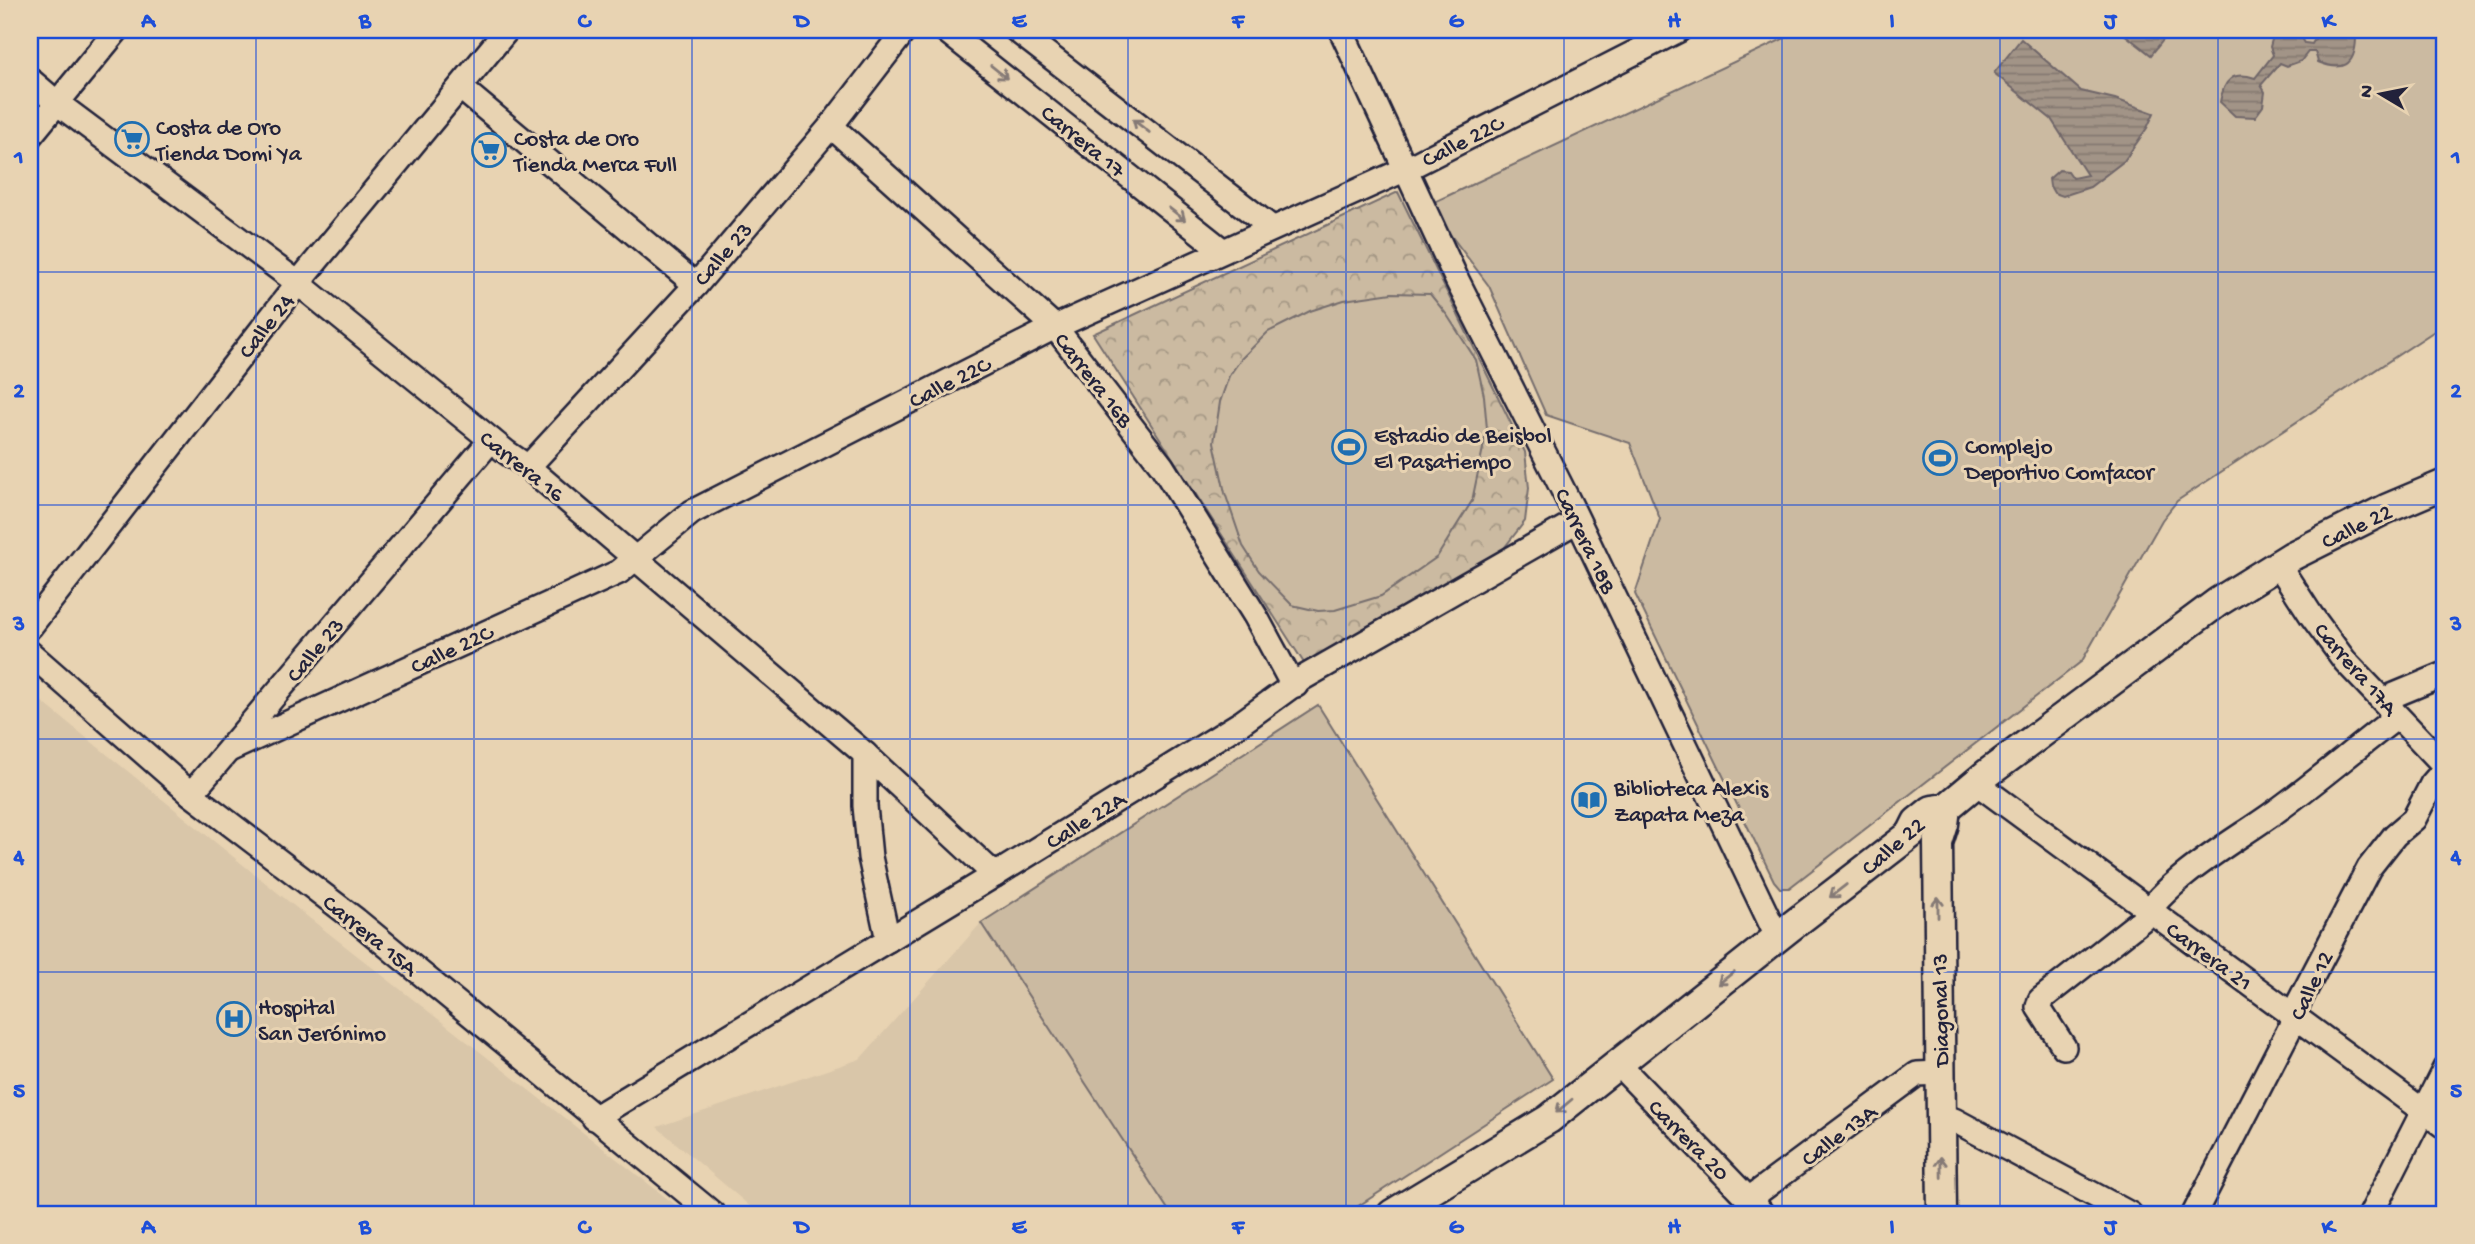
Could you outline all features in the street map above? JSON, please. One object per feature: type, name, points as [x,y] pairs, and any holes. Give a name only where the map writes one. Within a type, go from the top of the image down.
[{"type":"street","points":[[30,136],[117,30]]},
{"type":"street","name":"Calle 24","points":[[30,627],[298,283],[507,30]]},
{"type":"street","name":"Calle 23","points":[[528,467],[696,285],[831,126],[905,30]]},
{"type":"street","name":"Carrera 17","points":[[946,30],[1222,250]]},
{"type":"street","name":"Carrera 17","points":[[1016,30],[1272,228]]},
{"type":"street","name":"Carrera 18B","points":[[1341,30],[1457,280],[1577,521],[1772,926],[1780,935]]},
{"type":"street","name":"Calle 22C","points":[[229,750],[619,572],[692,512],[1055,327],[1406,169],[1679,30]]},
{"type":"street","name":"Carrera 16","points":[[30,80],[298,283],[528,467],[865,754],[995,875]]},
{"type":"street","points":[[461,88],[696,285]]},
{"type":"street","name":"Carrera 16B","points":[[831,126],[1055,327],[1162,466],[1256,617],[1290,680],[1296,685]]},
{"type":"street","name":"Calle 23","points":[[191,794],[491,440]]},
{"type":"street","name":"Calle 22","points":[[1392,1214],[1549,1119],[1911,834],[1917,822],[1932,810],[1946,808],[2218,602],[2278,564],[2386,509],[2445,484]]},
{"type":"street","name":"Calle 22A","points":[[594,1118],[1241,723],[1303,678],[1577,521]]},
{"type":"street","name":"Carrera 17A","points":[[2278,564],[2345,661],[2445,767]]},
{"type":"street","name":"Carrera 15A","points":[[30,653],[191,794],[356,920],[713,1214]]},
{"type":"street","points":[[2064,1047],[2038,1007],[2040,1000],[2143,919],[2154,902],[2389,723],[2392,696],[2445,674]]},
{"type":"street","points":[[865,754],[865,806],[870,857],[888,940]]},
{"type":"street","name":"Calle 12","points":[[2194,1214],[2369,868],[2395,835],[2414,819],[2432,783],[2445,767]]},
{"type":"street","name":"Carrera 21","points":[[1979,781],[1986,790],[2445,1127]]},
{"type":"street","name":"Diagonal 13","points":[[1942,1214],[1938,843],[1946,808]]},
{"type":"street","points":[[1911,834],[1938,843]]},
{"type":"street","name":"Carrera 20","points":[[1618,1064],[1757,1211]]},
{"type":"street","points":[[2371,1214],[2445,1068]]},
{"type":"street","name":"Calle 13A","points":[[1757,1211],[1757,1193],[1917,1074],[1940,1073]]},
{"type":"street","points":[[1941,1120],[1954,1120],[2130,1214]]},
{"type":"shaded area","points":[[2119,30],[2171,30],[2151,55]]},
{"type":"shaded area","points":[[2297,30],[2305,43],[2312,44],[2320,30],[2349,30],[2356,39],[2353,55],[2350,61],[2341,66],[2318,62],[2315,52],[2308,52],[2301,61],[2287,66],[2280,63],[2261,85],[2265,92],[2263,106],[2255,117],[2235,116],[2220,102],[2227,82],[2235,76],[2255,78],[2273,55],[2270,47],[2274,32]]},
{"type":"shaded area","points":[[2021,39],[2081,91],[2115,99],[2154,113],[2124,161],[2090,187],[2063,196],[2054,193],[2049,179],[2059,170],[2068,171],[2073,178],[2087,175],[2051,119],[1994,73]]},
{"type":"shaded area","name":"Hospital San Jerónimo","points":[[30,692],[299,910],[687,1214],[30,1214]]},
{"type":"shaded area","points":[[981,923],[1171,1214],[759,1214],[657,1127],[860,1059]]},
{"type":"green space","name":"Complejo Deportivo Comfacor","points":[[1802,30],[2445,30],[2445,324],[2177,501],[2162,520],[2082,661],[1789,888],[1780,888],[1774,881],[1635,594],[1660,519],[1630,443],[1546,415],[1489,286],[1428,205]]},
{"type":"green space","points":[[1398,192],[1525,452],[1529,488],[1525,521],[1501,552],[1304,663],[1093,334]]},
{"type":"green space","name":"Estadio de Beisbol El Pasatiempo","points":[[1392,293],[1430,294],[1476,360],[1484,396],[1487,429],[1472,501],[1437,557],[1381,596],[1335,610],[1318,611],[1292,605],[1259,571],[1243,546],[1225,493],[1214,442],[1220,402],[1229,376],[1241,359],[1268,332],[1310,311],[1344,300]]},
{"type":"green space","points":[[1318,705],[1553,1079],[1346,1214],[1171,1214],[981,923]]},
{"type":"place","name":"Costa de Oro Tienda Domi Ya","points":[[132,139]]},
{"type":"place","name":"Costa de Oro Tienda Merca Full","points":[[489,150]]},
{"type":"place","name":"Estadio de Beisbol El Pasatiempo","points":[[1349,447]]},
{"type":"place","name":"Complejo Deportivo Comfacor","points":[[1940,458]]},
{"type":"place","name":"Biblioteca Alexis Zapata Meza","points":[[1589,800]]},
{"type":"place","name":"Hospital San Jerónimo","points":[[234,1019]]}]
